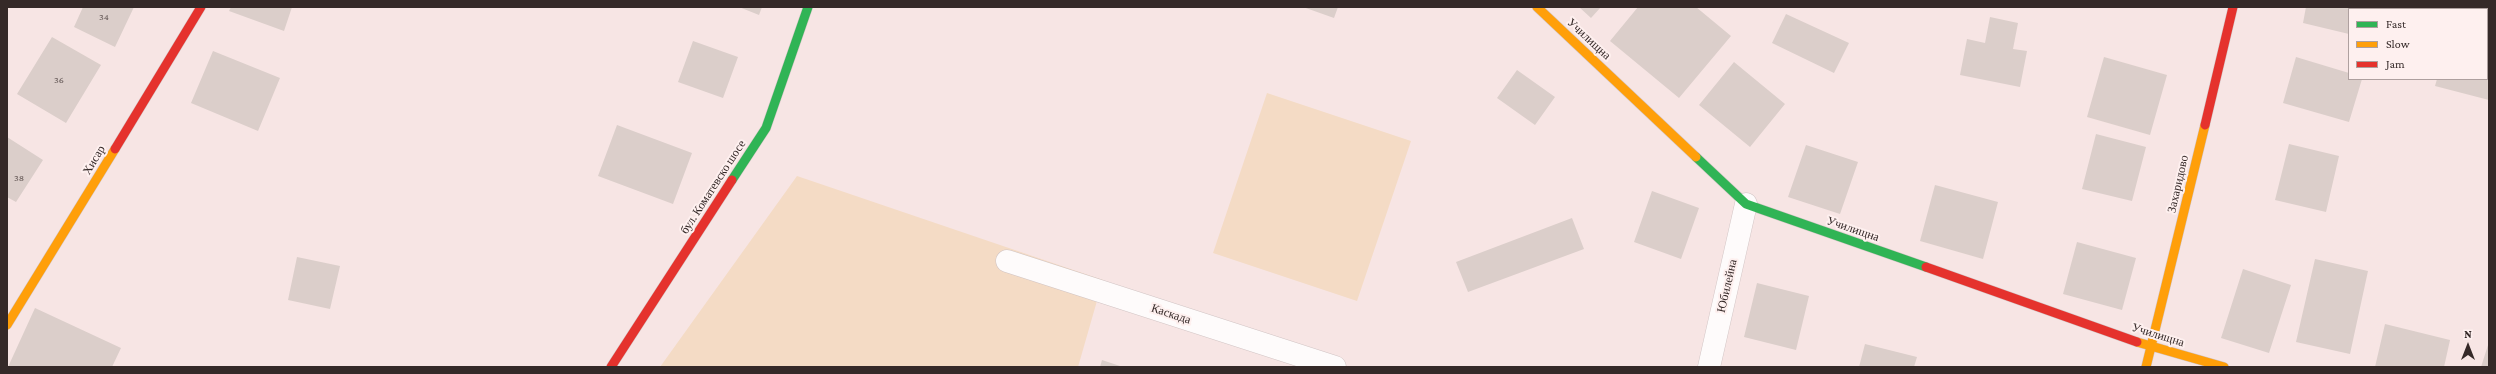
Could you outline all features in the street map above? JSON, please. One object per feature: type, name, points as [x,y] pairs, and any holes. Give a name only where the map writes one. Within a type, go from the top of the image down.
[{"type":"street","name":"Хисар","points":[[7,325],[201,7]]},
{"type":"street","name":"бул. Коматевско шосе","points":[[611,367],[766,128],[808,7]]},
{"type":"street","name":"Училищна","points":[[1537,7],[1746,204],[2151,347],[2224,367]]},
{"type":"street","name":"Захаридово","points":[[2146,367],[2232,7]]},
{"type":"street","name":"Юбилейна","points":[[1709,367],[1746,204]]},
{"type":"street","name":"Каскада","points":[[1007,261],[1335,367]]},
{"type":"shaded area","points":[[1267,93],[1411,141],[1357,301],[1213,253]]},
{"type":"shaded area","points":[[797,176],[1103,280],[1078,367],[660,367]]},
{"type":"building","points":[[83,7],[134,7],[115,47],[74,27]]},
{"type":"building","points":[[231,7],[292,7],[284,31],[229,11]]},
{"type":"building","points":[[739,7],[762,7],[759,15]]},
{"type":"building","points":[[1303,7],[1338,7],[1334,18]]},
{"type":"building","points":[[1579,7],[1601,7],[1591,18]]},
{"type":"building","points":[[1638,7],[1696,7],[1731,36],[1679,98],[1610,41]]},
{"type":"building","points":[[2306,7],[2396,7],[2348,8],[2348,34],[2303,23]]},
{"type":"building","points":[[1786,14],[1849,43],[1834,73],[1772,43]]},
{"type":"building","points":[[1990,17],[2018,23],[2013,49],[2027,51],[2020,87],[1960,75],[1967,39],[1985,43]]},
{"type":"building","points":[[2489,23],[2489,100],[2435,86],[2437,80],[2488,80]]},
{"type":"building","points":[[52,37],[101,65],[66,123],[17,94]]},
{"type":"building","points":[[693,41],[738,57],[723,98],[678,82]]},
{"type":"building","points":[[213,51],[280,78],[258,131],[191,103]]},
{"type":"building","points":[[2104,57],[2167,75],[2150,135],[2087,117]]},
{"type":"building","points":[[2296,57],[2348,73],[2348,80],[2362,80],[2349,122],[2283,103]]},
{"type":"building","points":[[1734,62],[1785,104],[1750,147],[1699,105]]},
{"type":"building","points":[[1517,70],[1555,97],[1535,125],[1497,98]]},
{"type":"building","points":[[617,125],[692,153],[673,204],[598,176]]},
{"type":"building","points":[[2096,134],[2146,147],[2132,201],[2082,189]]},
{"type":"building","points":[[7,137],[43,160],[16,202],[7,197]]},
{"type":"building","points":[[2289,144],[2339,156],[2326,212],[2275,200]]},
{"type":"building","points":[[1806,145],[1858,162],[1840,214],[1788,197]]},
{"type":"building","points":[[1935,185],[1998,202],[1983,259],[1920,241]]},
{"type":"building","points":[[1652,191],[1699,208],[1681,259],[1634,242]]},
{"type":"building","points":[[1572,218],[1584,249],[1468,292],[1456,262]]},
{"type":"building","points":[[2077,242],[2136,258],[2122,310],[2063,294]]},
{"type":"building","points":[[297,257],[340,266],[330,309],[288,300]]},
{"type":"building","points":[[2315,259],[2368,271],[2350,354],[2296,342]]},
{"type":"building","points":[[2243,269],[2291,285],[2269,353],[2221,338]]},
{"type":"building","points":[[1757,283],[1809,296],[1796,350],[1744,337]]},
{"type":"building","points":[[35,308],[121,348],[112,367],[8,367]]},
{"type":"building","points":[[2385,324],[2450,340],[2444,367],[2375,367]]},
{"type":"building","points":[[2489,342],[2489,367],[2481,367]]},
{"type":"building","points":[[1865,344],[1917,357],[1914,367],[1859,367]]},
{"type":"building","points":[[1102,360],[1123,367],[1100,367]]},
{"type":"traffic: fast","points":[[732,180],[766,128],[808,7]]},
{"type":"traffic: fast","points":[[1696,157],[1746,204],[1926,267]]},
{"type":"traffic: slow","points":[[1537,7],[1696,157]]},
{"type":"traffic: slow","points":[[2146,367],[2205,125]]},
{"type":"traffic: slow","points":[[7,325],[115,149]]},
{"type":"traffic: slow","points":[[2137,342],[2224,367]]},
{"type":"traffic: jam","points":[[115,149],[201,7]]},
{"type":"traffic: jam","points":[[2205,125],[2233,7]]},
{"type":"traffic: jam","points":[[611,367],[732,180]]},
{"type":"traffic: jam","points":[[1926,267],[2137,342]]}]
